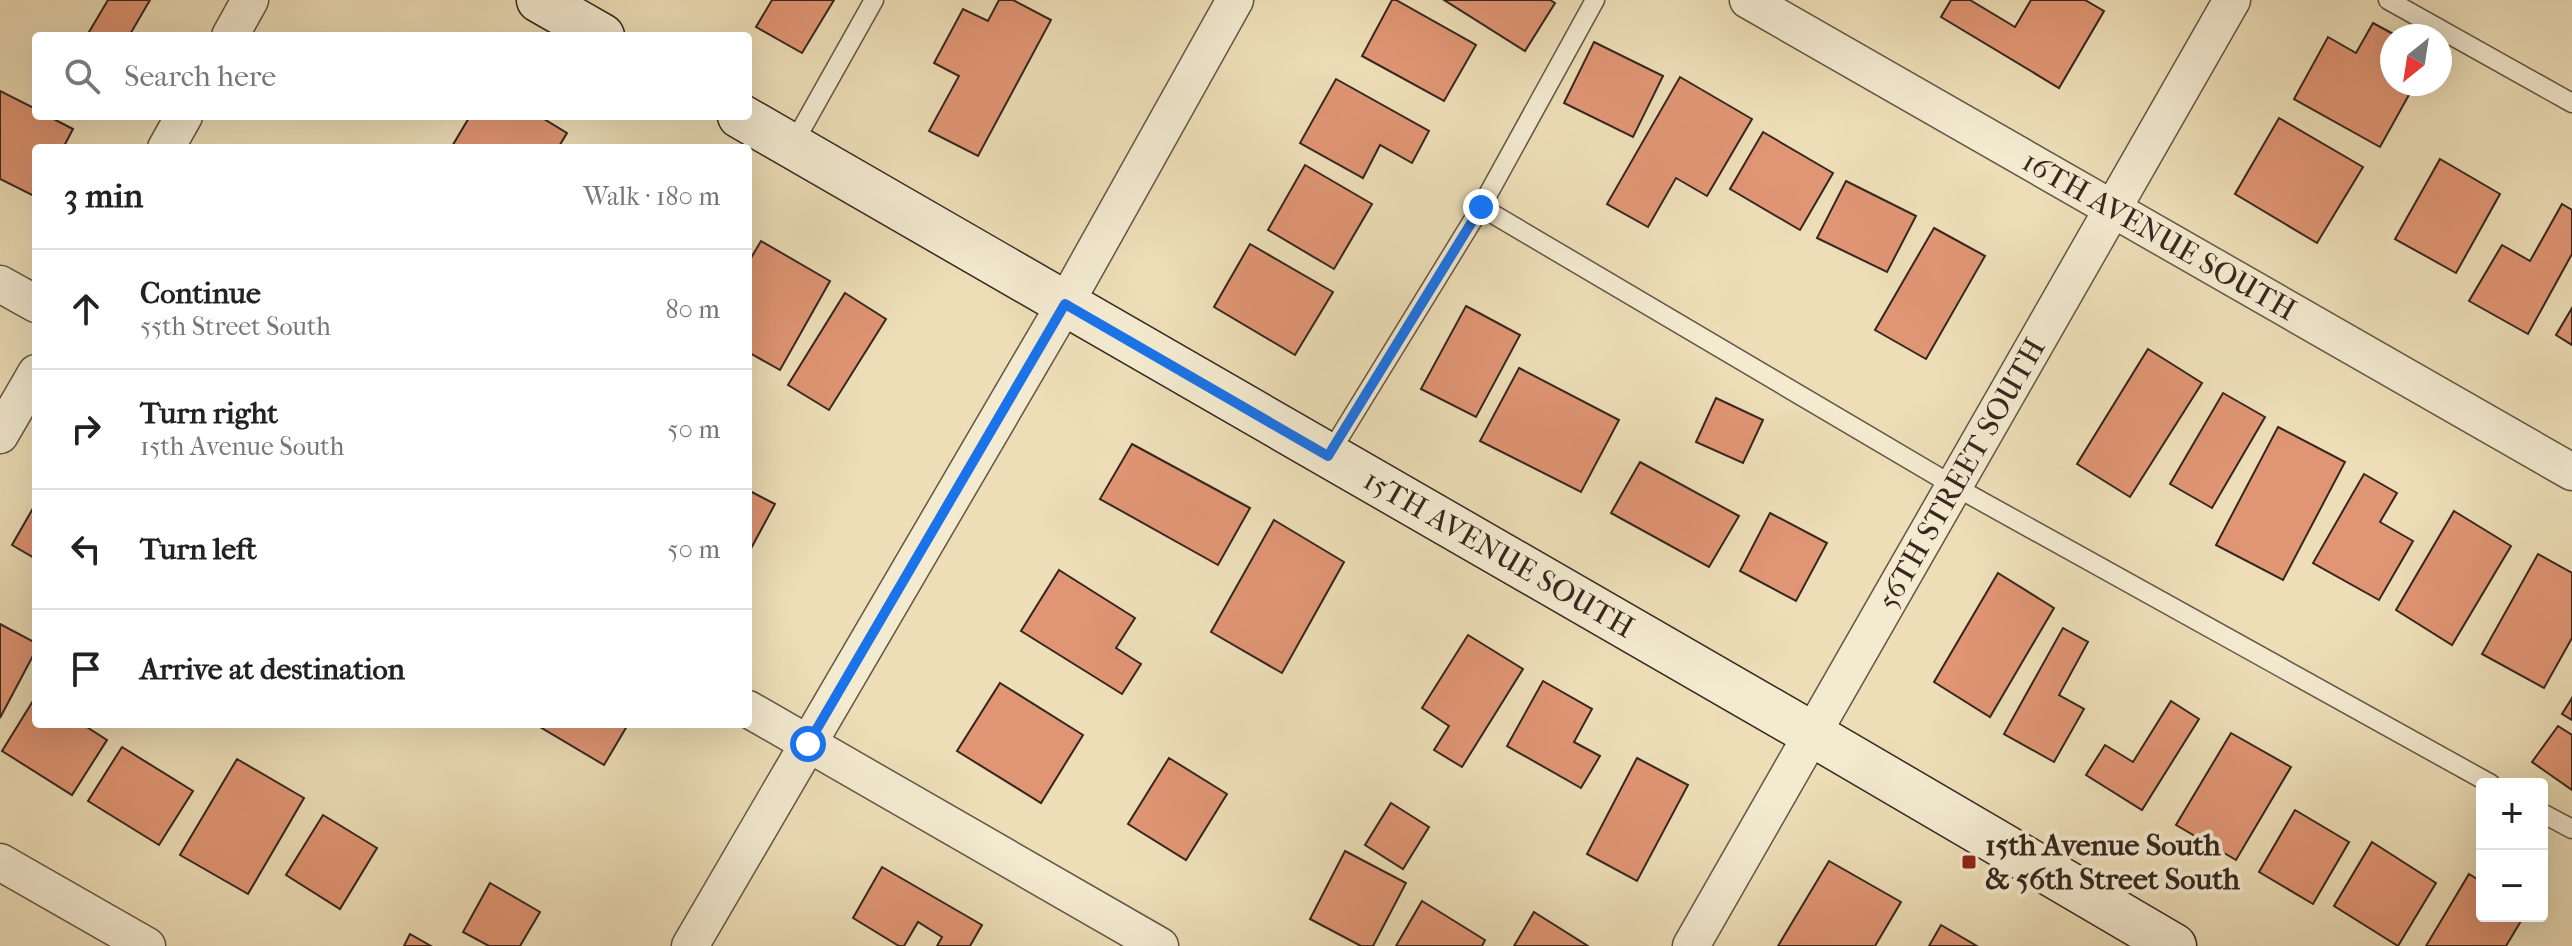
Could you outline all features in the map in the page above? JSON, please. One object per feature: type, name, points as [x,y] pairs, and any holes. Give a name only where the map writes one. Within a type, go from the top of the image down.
[{"type":"street","points":[[232,32],[250,0]]},
{"type":"street","points":[[539,0],[595,32]]},
{"type":"street","points":[[690,946],[1065,304],[1235,0]]},
{"type":"street","name":"16TH AVENUE SOUTH","points":[[1748,0],[2572,472]]},
{"type":"street","name":"56TH STREET SOUTH","points":[[1691,946],[2232,0]]},
{"type":"street","points":[[168,144],[182,120]]},
{"type":"street","name":"15TH AVENUE SOUTH","points":[[747,120],[2174,946]]},
{"type":"street","points":[[0,284],[32,302]]},
{"type":"street","points":[[0,435],[32,380]]},
{"type":"street","points":[[752,711],[1160,946]]},
{"type":"street","points":[[0,862],[147,946]]},
{"type":"lane","points":[[792,146],[874,0]]},
{"type":"lane","points":[[1328,456],[1481,207],[1595,0]]},
{"type":"lane","points":[[2388,0],[2572,103]]},
{"type":"lane","points":[[1481,207],[1954,486],[2480,778]]},
{"type":"lane","points":[[2548,816],[2572,829]]},
{"type":"building","points":[[108,0],[150,0],[131,32],[89,32]]},
{"type":"building","points":[[772,0],[834,0],[802,53],[756,27]]},
{"type":"building","points":[[999,0],[1013,0],[1051,20],[978,156],[929,131],[959,76],[934,63],[963,9],[988,21]]},
{"type":"building","points":[[1392,0],[1476,45],[1444,101],[1362,56]]},
{"type":"building","points":[[1444,0],[1550,0],[1555,3],[1525,51]]},
{"type":"building","points":[[1951,0],[1970,0],[2015,27],[2031,0],[2085,0],[2104,11],[2059,88],[1941,17]]},
{"type":"building","points":[[2373,23],[2380,27],[2380,96],[2408,96],[2380,147],[2294,99],[2328,37],[2356,53]]},
{"type":"building","points":[[1594,42],[1663,76],[1633,137],[1564,103]]},
{"type":"building","points":[[1680,77],[1752,119],[1707,196],[1676,178],[1648,227],[1607,204]]},
{"type":"building","points":[[1336,79],[1429,131],[1412,163],[1380,145],[1363,178],[1300,143]]},
{"type":"building","points":[[0,91],[32,107],[32,120],[56,120],[73,129],[65,144],[32,144],[32,195],[0,179]]},
{"type":"building","points":[[2279,118],[2363,167],[2317,243],[2235,194]]},
{"type":"building","points":[[468,120],[546,120],[567,133],[560,144],[453,144]]},
{"type":"building","points":[[1763,132],[1833,173],[1800,230],[1730,189]]},
{"type":"building","points":[[2440,159],[2500,194],[2456,273],[2395,239]]},
{"type":"building","points":[[1305,165],[1372,204],[1334,269],[1268,230]]},
{"type":"building","points":[[1846,181],[1916,216],[1887,272],[1817,238]]},
{"type":"building","points":[[2562,204],[2572,210],[2572,254],[2528,334],[2469,301],[2502,245],[2530,261]]},
{"type":"building","points":[[1934,228],[1985,256],[1926,359],[1875,330]]},
{"type":"building","points":[[761,241],[830,281],[780,370],[752,354],[752,256]]},
{"type":"building","points":[[1250,244],[1333,292],[1295,355],[1214,307]]},
{"type":"building","points":[[845,293],[886,319],[829,410],[788,385]]},
{"type":"building","points":[[1466,306],[1520,335],[1476,417],[1421,389]]},
{"type":"building","points":[[2572,308],[2572,345],[2556,335]]},
{"type":"building","points":[[2148,349],[2202,383],[2130,497],[2077,464]]},
{"type":"building","points":[[1519,368],[1619,420],[1581,492],[1480,441]]},
{"type":"building","points":[[2223,393],[2265,417],[2212,508],[2170,484]]},
{"type":"building","points":[[1716,398],[1763,420],[1743,463],[1696,442]]},
{"type":"building","points":[[2278,427],[2345,462],[2283,580],[2216,545]]},
{"type":"building","points":[[1132,444],[1250,508],[1218,565],[1100,499]]},
{"type":"building","points":[[1640,462],[1739,516],[1709,567],[1611,513]]},
{"type":"building","points":[[2364,474],[2397,493],[2380,522],[2413,541],[2379,600],[2313,563]]},
{"type":"building","points":[[752,492],[775,504],[752,547]]},
{"type":"building","points":[[32,510],[32,557],[12,545]]},
{"type":"building","points":[[2454,511],[2511,546],[2452,645],[2396,610]]},
{"type":"building","points":[[1770,513],[1827,543],[1796,601],[1740,571]]},
{"type":"building","points":[[1274,520],[1344,562],[1282,673],[1211,632]]},
{"type":"building","points":[[2538,554],[2572,573],[2572,638],[2544,688],[2482,654]]},
{"type":"building","points":[[1059,570],[1135,618],[1116,648],[1141,664],[1122,694],[1021,631]]},
{"type":"building","points":[[1998,573],[2054,608],[1990,717],[1934,682]]},
{"type":"building","points":[[0,624],[32,641],[32,658],[0,718]]},
{"type":"building","points":[[2063,628],[2088,642],[2059,695],[2084,709],[2054,762],[2004,734]]},
{"type":"building","points":[[1468,635],[1523,669],[1462,767],[1434,750],[1449,726],[1422,708]]},
{"type":"building","points":[[1543,681],[1592,709],[1574,742],[1600,756],[1581,788],[1507,746]]},
{"type":"building","points":[[1000,683],[1083,735],[1041,803],[957,751]]},
{"type":"building","points":[[2572,698],[2572,720],[2562,714]]},
{"type":"building","points":[[2171,701],[2199,719],[2142,810],[2086,775],[2105,745],[2133,762]]},
{"type":"building","points":[[32,702],[32,728],[88,728],[107,740],[72,795],[2,751]]},
{"type":"building","points":[[2558,726],[2572,735],[2572,790],[2532,762]]},
{"type":"building","points":[[542,728],[626,728],[604,765]]},
{"type":"building","points":[[2231,733],[2291,767],[2236,860],[2176,825]]},
{"type":"building","points":[[122,747],[193,791],[159,845],[88,801]]},
{"type":"building","points":[[1169,758],[1227,794],[1186,860],[1128,824]]},
{"type":"building","points":[[1637,758],[1688,785],[1637,881],[1587,854]]},
{"type":"building","points":[[237,759],[304,798],[248,894],[180,855]]},
{"type":"building","points":[[1391,803],[1429,827],[1403,869],[1365,845]]},
{"type":"building","points":[[2295,810],[2349,842],[2313,904],[2259,872]]},
{"type":"building","points":[[323,815],[377,848],[340,909],[286,875]]},
{"type":"building","points":[[2372,842],[2436,883],[2398,946],[2334,906]]},
{"type":"building","points":[[1345,851],[1406,883],[1373,946],[1361,946],[1310,919]]},
{"type":"building","points":[[1829,861],[1901,902],[1875,946],[1778,946]]},
{"type":"building","points":[[882,867],[982,925],[970,946],[937,946],[942,937],[918,922],[904,946],[899,946],[853,918]]},
{"type":"building","points":[[2469,874],[2476,878],[2476,922],[2520,922],[2506,946],[2426,946]]},
{"type":"building","points":[[490,883],[540,912],[520,946],[489,946],[463,932]]},
{"type":"building","points":[[1422,901],[1485,940],[1482,946],[1396,946]]},
{"type":"building","points":[[1534,912],[1588,946],[1514,946]]},
{"type":"building","points":[[1941,925],[1977,946],[1929,946]]},
{"type":"building","points":[[410,934],[431,946],[404,946]]},
{"type":"place","name":"15th Avenue South & 56th Street South","points":[[1969,862]]},
{"type":"route","points":[[808,744],[1065,304],[1328,456],[1481,207]]}]
